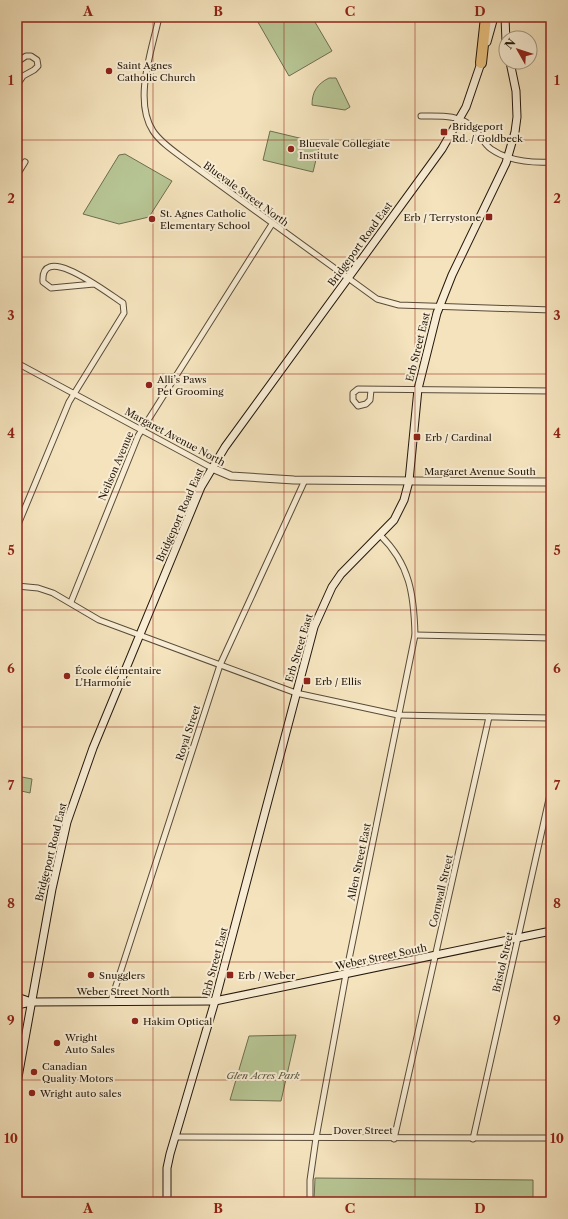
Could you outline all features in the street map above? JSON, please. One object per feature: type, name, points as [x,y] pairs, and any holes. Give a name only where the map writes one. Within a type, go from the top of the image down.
[{"type":"highway","points":[[481,62],[486,17]]},
{"type":"main road","name":"Bridgeport Road East","points":[[17,1083],[52,889],[67,822],[87,762],[201,487],[225,447],[442,149],[466,107],[494,17]]},
{"type":"main road","points":[[505,17],[506,30]]},
{"type":"main road","name":"Erb Street East","points":[[167,1202],[168,1168],[175,1137],[215,1001],[314,627],[332,587],[351,562],[380,535],[399,512],[404,500],[409,481],[418,389],[439,307],[508,157],[517,117],[516,91],[512,70]]},
{"type":"main road","name":"Margaret Avenue North","points":[[212,468],[231,476],[305,480],[409,481]]},
{"type":"main road","name":"Margaret Avenue South","points":[[409,481],[551,482]]},
{"type":"main road","name":"Weber Street South","points":[[215,1001],[551,931]]},
{"type":"main road","name":"Weber Street North","points":[[17,997],[31,1002]]},
{"type":"main road","name":"Weber Street North","points":[[17,1005],[31,1002],[215,1001]]},
{"type":"street","name":"Bluevale Street North","points":[[159,17],[144,89],[145,109],[150,125],[162,142],[377,300],[399,305],[551,310]]},
{"type":"street","points":[[17,62],[26,56],[32,56],[37,60],[38,66],[23,76],[17,85]]},
{"type":"street","points":[[421,116],[447,115],[459,120],[474,128],[490,149],[508,157],[531,163],[551,162]]},
{"type":"street","points":[[17,175],[25,162]]},
{"type":"street","name":"Neilson Avenue","points":[[71,602],[141,431],[272,224]]},
{"type":"street","points":[[17,527],[74,395],[124,313],[123,303],[94,284],[61,266],[52,265],[46,269],[43,275],[43,282],[51,288],[94,284]]},
{"type":"street","name":"Margaret Avenue North","points":[[17,364],[212,468]]},
{"type":"street","points":[[371,390],[418,389],[551,391]]},
{"type":"street","name":"Royal Street","points":[[111,1001],[220,665],[305,480]]},
{"type":"street","name":"Allen Street East","points":[[310,1202],[310,1180],[316,1138],[346,974],[415,635],[414,598],[408,576],[398,556],[380,535]]},
{"type":"street","points":[[17,586],[43,590],[71,602],[99,620],[296,693],[398,715],[551,718]]},
{"type":"street","points":[[415,635],[551,638]]},
{"type":"street","name":"Cornwall Street","points":[[394,1139],[489,717]]},
{"type":"street","name":"Bristol Street","points":[[473,1138],[551,790]]},
{"type":"street","name":"Dover Street","points":[[175,1137],[394,1139],[551,1138]]},
{"type":"green space","points":[[255,17],[312,17],[332,51],[289,76]]},
{"type":"green space","points":[[329,78],[336,78],[350,107],[345,110],[312,105],[314,92],[321,83]]},
{"type":"green space","points":[[270,131],[320,143],[313,172],[263,160]]},
{"type":"green space","points":[[125,154],[172,181],[149,217],[119,224],[83,214],[119,155]]},
{"type":"green space","points":[[17,776],[32,779],[30,793],[17,790]]},
{"type":"green space","name":"Glen Acres Park","points":[[296,1035],[281,1101],[230,1100],[249,1036]]},
{"type":"green space","points":[[315,1178],[533,1180],[533,1202],[314,1202]]},
{"type":"place","name":"Saint Agnes Catholic Church","points":[[109,71]]},
{"type":"place","name":"Bridgeport Rd. / Goldbeck","points":[[444,132]]},
{"type":"place","name":"Bluevale Collegiate Institute","points":[[291,149]]},
{"type":"place","name":"Erb / Terrystone","points":[[489,217]]},
{"type":"place","name":"St. Agnes Catholic Elementary School","points":[[152,219]]},
{"type":"place","name":"Alli’s Paws Pet Grooming","points":[[149,385]]},
{"type":"place","name":"Erb / Cardinal","points":[[417,437]]},
{"type":"place","name":"École élémentaire L'Harmonie","points":[[67,676]]},
{"type":"place","name":"Erb / Ellis","points":[[307,681]]},
{"type":"place","name":"Snugglers","points":[[91,975]]},
{"type":"place","name":"Erb / Weber","points":[[230,975]]},
{"type":"place","name":"Hakim Optical","points":[[135,1021]]},
{"type":"place","name":"Wright Auto Sales","points":[[57,1043]]},
{"type":"place","name":"Canadian Quality Motors","points":[[34,1072]]},
{"type":"place","name":"Wright auto sales","points":[[32,1093]]}]
